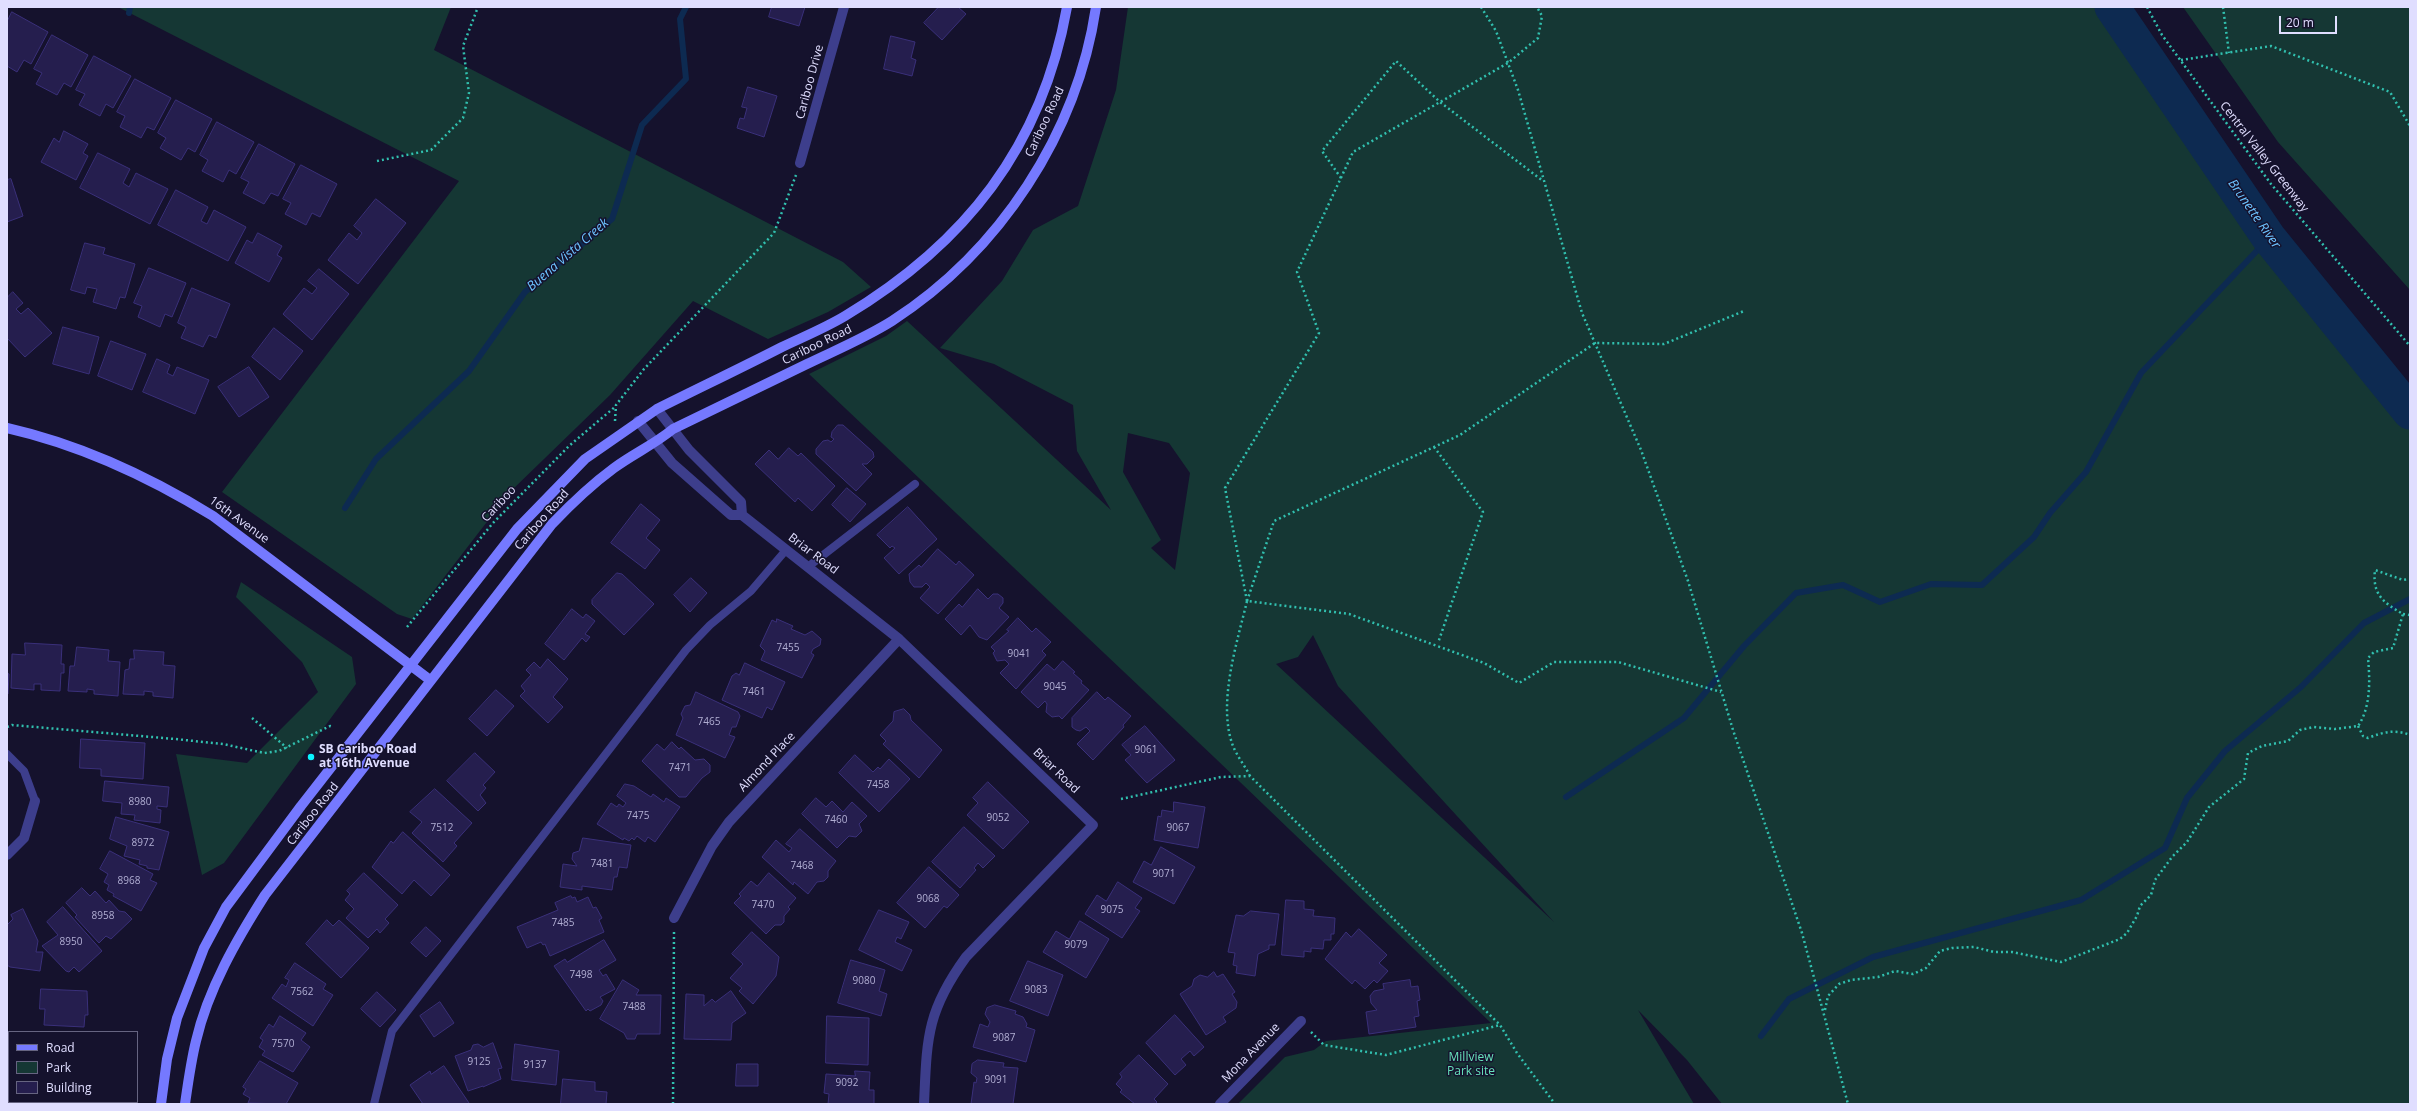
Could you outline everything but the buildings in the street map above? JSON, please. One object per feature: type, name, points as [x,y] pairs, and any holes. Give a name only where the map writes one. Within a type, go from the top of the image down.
[{"type":"street","name":"Cariboo Drive","points":[[800,164],[844,7]]},
{"type":"street","name":"Cariboo Road","points":[[161,1104],[167,1059],[177,1018],[204,948],[226,906],[301,806],[517,529],[585,459],[638,421],[657,409],[844,317],[906,276],[938,249],[983,198],[1022,140],[1051,72],[1067,7]]},
{"type":"street","name":"Cariboo Road","points":[[185,1104],[196,1040],[211,998],[252,916],[265,895],[334,808],[430,680],[552,524],[615,467],[655,443],[673,429],[869,334],[920,301],[956,270],[1012,209],[1053,142],[1078,84],[1092,34],[1096,7]]},
{"type":"street","points":[[657,409],[689,450],[741,502],[742,515]]},
{"type":"street","name":"Briar Road","points":[[638,421],[672,463],[730,515],[742,515],[809,566],[899,639],[1093,825],[966,957],[954,974],[939,999],[931,1020],[926,1044],[924,1104]]},
{"type":"street","name":"16th Avenue","points":[[7,428],[65,443],[103,457],[139,473],[177,493],[213,516],[430,680]]},
{"type":"street","name":"Almond Place","points":[[674,918],[712,846],[729,822],[899,639]]},
{"type":"street","points":[[7,855],[24,838],[35,801]]},
{"type":"street","name":"Mona Avenue","points":[[1220,1104],[1301,1021]]},
{"type":"lane","points":[[809,566],[915,484]]},
{"type":"lane","points":[[374,1104],[392,1031],[686,650],[710,625],[751,591],[786,550]]},
{"type":"lane","points":[[7,754],[24,771],[35,801]]},
{"type":"path","points":[[377,161],[431,150],[463,118],[469,93],[463,46],[478,7]]},
{"type":"path","points":[[1481,7],[1496,31],[1508,63],[1582,313],[1641,450],[1688,581],[1721,692],[1802,933],[1848,1104]]},
{"type":"path","points":[[1247,601],[1225,488],[1319,333],[1296,272],[1353,152],[1508,63],[1538,38],[1542,16],[1537,7]]},
{"type":"path","name":"Central Valley Greenway","points":[[2147,7],[2162,35],[2271,184],[2410,346]]},
{"type":"path","points":[[2222,7],[2228,53]]},
{"type":"path","points":[[2181,60],[2271,46],[2390,92],[2410,126]]},
{"type":"path","points":[[1341,178],[1322,151],[1396,61],[1440,102],[1543,181]]},
{"type":"path","name":"Cariboo","points":[[407,627],[493,523],[569,446],[616,405],[644,369],[774,233],[800,164]]},
{"type":"path","points":[[1555,1104],[1517,1053],[1500,1025],[1433,956],[1250,776],[1233,746],[1229,723],[1229,676],[1247,601],[1274,521],[1460,435],[1595,343],[1664,344],[1744,311]]},
{"type":"path","points":[[1434,447],[1483,512],[1438,643]]},
{"type":"path","points":[[2410,579],[2404,580],[2375,570],[2374,582],[2380,597],[2389,607],[2403,614],[2410,615]]},
{"type":"path","points":[[1247,601],[1349,614],[1484,663],[1519,683],[1554,662],[1618,662],[1721,692]]},
{"type":"path","points":[[1824,1013],[1828,996],[1838,984],[1851,980],[1878,977],[1895,971],[1913,974],[1926,968],[1940,951],[1952,948],[1974,947],[1994,952],[2012,952],[2061,962],[2120,939],[2134,921],[2140,906],[2151,895],[2155,880],[2172,857],[2186,842],[2209,807],[2244,779],[2248,753],[2262,746],[2288,741],[2300,730],[2314,728],[2334,730],[2358,726],[2362,720],[2370,680],[2368,658],[2374,652],[2392,648],[2403,614]]},
{"type":"path","points":[[252,718],[287,748]]},
{"type":"path","points":[[7,727],[12,726],[175,739],[223,744],[264,753],[279,752],[330,726],[333,727]]},
{"type":"path","points":[[2358,726],[2363,736],[2368,738],[2383,732],[2396,732],[2410,735]]},
{"type":"path","points":[[1121,799],[1221,777],[1250,776]]},
{"type":"path","points":[[673,1104],[674,918]]},
{"type":"path","points":[[1301,1021],[1324,1045],[1386,1055],[1500,1025]]},
{"type":"green space","points":[[118,7],[451,7],[434,50],[843,262],[871,287],[828,312],[768,339],[693,301],[610,395],[510,492],[412,619],[397,614],[222,492],[459,181]]},
{"type":"green space","name":"Millview Park site","points":[[1128,7],[2097,7],[2214,183],[2314,315],[2410,430],[2410,1104],[1722,1104],[1687,1060],[1638,1010],[1694,1104],[1238,1104],[1285,1057],[1314,1050],[1326,1041],[1491,1023],[1215,758],[809,374],[886,336],[907,321],[1111,510],[1077,451],[1073,405],[994,364],[940,348],[1002,281],[1033,230],[1078,206],[1116,90]],"holes":[[[1128,433],[1169,443],[1190,473],[1175,570],[1151,548],[1161,540],[1123,472]],[[1313,635],[1338,686],[1554,922],[1276,664],[1298,657]]]},
{"type":"green space","points":[[2183,7],[2410,7],[2410,290],[2278,142]]},
{"type":"green space","points":[[241,582],[352,657],[356,684],[224,863],[202,875],[176,754],[247,763],[318,692],[302,662],[236,597]]},
{"type":"waterway","points":[[129,13],[130,7]]},
{"type":"waterway","name":"Buena Vista Creek","points":[[345,508],[376,459],[469,371],[525,292],[612,219],[642,125],[686,79],[680,19],[686,7]]},
{"type":"waterway","name":"Brunette River","points":[[2112,7],[2269,238],[2410,412]]},
{"type":"waterway","points":[[1566,797],[1684,718],[1744,646],[1796,593],[1843,585],[1880,602],[1931,584],[1982,585],[2034,537],[2050,513],[2086,472],[2141,373],[2269,238]]},
{"type":"waterway","points":[[1761,1036],[1789,999],[1873,957],[2081,900],[2165,848],[2187,798],[2225,751],[2301,687],[2364,623],[2410,599]]},
{"type":"place","name":"SB Cariboo Road at 16th Avenue","points":[[311,757]]}]
